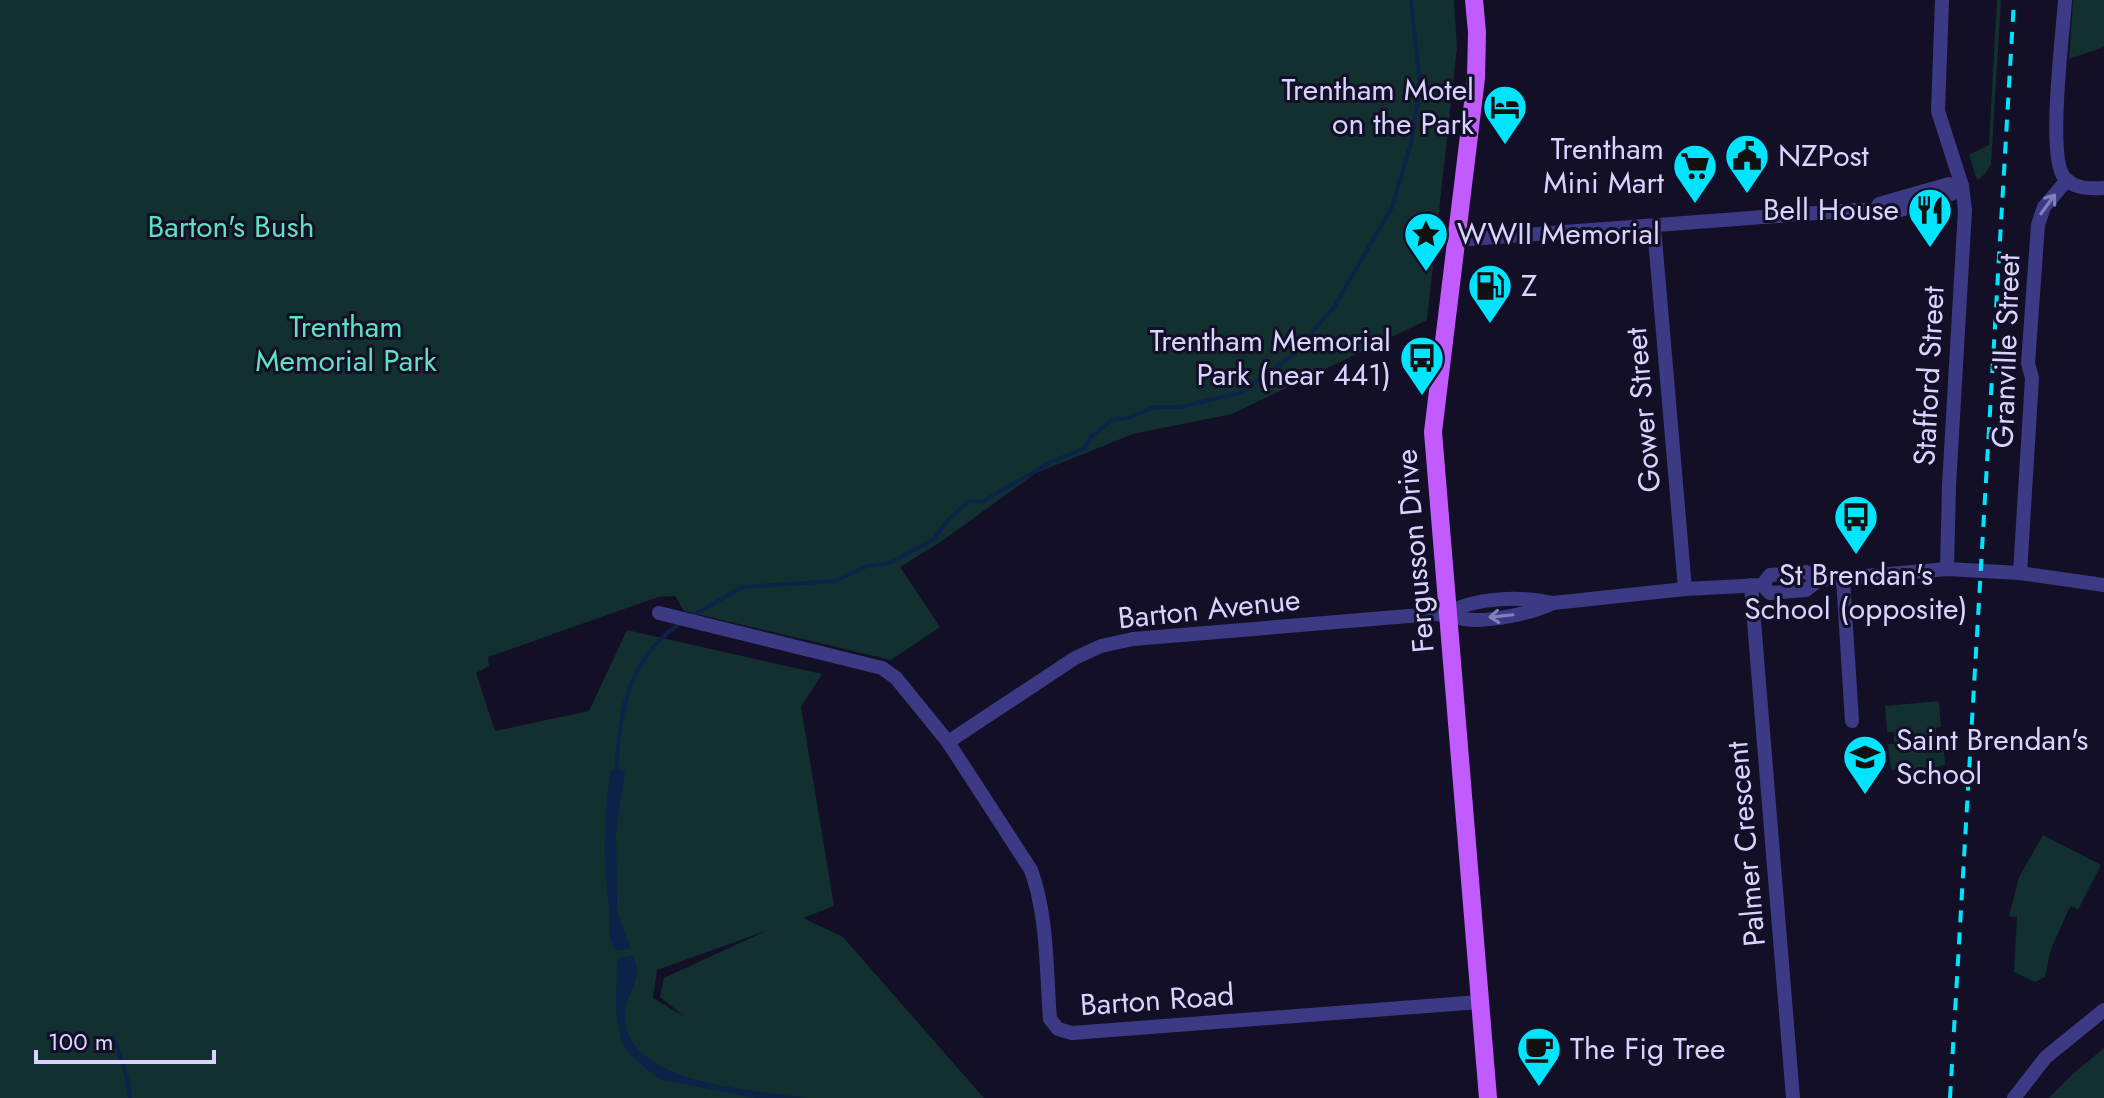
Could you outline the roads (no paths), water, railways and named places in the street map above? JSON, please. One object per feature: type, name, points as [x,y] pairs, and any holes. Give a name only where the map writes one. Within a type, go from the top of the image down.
[{"type":"main road","name":"Fergusson Drive","points":[[1474,0],[1476,78],[1433,432],[1488,1098]]},
{"type":"street","name":"Stafford Street","points":[[1942,0],[1938,111],[1965,224],[1947,569]]},
{"type":"street","points":[[2065,0],[2056,140],[2058,166],[2067,180],[2085,188],[2104,188]]},
{"type":"street","name":"Granville Street","points":[[2020,573],[2032,378],[2028,363],[2038,225],[2044,207],[2067,180]]},
{"type":"street","points":[[1457,240],[1856,210],[1900,210],[1951,194],[1958,187],[1949,184],[1856,210]]},
{"type":"street","points":[[1922,204],[1950,207],[1965,224]]},
{"type":"street","name":"Gower Street","points":[[1654,227],[1685,589]]},
{"type":"street","name":"Barton Avenue","points":[[948,742],[1075,658],[1101,646],[1133,639],[1448,613],[1465,604],[1532,598],[1553,603],[1756,585],[1770,575],[1806,572],[1819,580],[1947,569],[2020,573],[2104,585]]},
{"type":"street","points":[[1843,579],[1852,721]]},
{"type":"street","name":"Palmer Crescent","points":[[1756,585],[1793,1098]]},
{"type":"street","points":[[659,613],[882,668],[896,678],[948,742]]},
{"type":"street","name":"Barton Road","points":[[948,742],[1031,870],[1043,913],[1050,1019],[1058,1029],[1072,1033],[1480,1002]]},
{"type":"street","points":[[2014,1098],[2046,1057],[2104,1010]]},
{"type":"water","points":[[611,770],[625,771],[616,831],[617,903],[631,949],[616,951],[610,935],[605,857],[606,805]]},
{"type":"water","points":[[632,955],[637,970],[625,1013],[629,1037],[644,1055],[667,1069],[694,1079],[805,1098],[756,1098],[659,1079],[631,1056],[621,1041],[616,1010],[617,958]]},
{"type":"waterway","points":[[690,617],[742,587],[835,581],[867,566],[890,563],[934,539],[948,520],[969,501],[982,502],[1049,463],[1085,448],[1090,438],[1112,420],[1128,418],[1155,407],[1180,407],[1240,393],[1292,356],[1334,307],[1392,207],[1411,143],[1420,85],[1411,0]]},
{"type":"waterway","points":[[616,775],[624,709],[638,670],[663,636],[682,622]]},
{"type":"waterway","points":[[113,1037],[130,1098]]},
{"type":"railway","points":[[1950,1098],[2014,0]]},
{"type":"place","name":"Trentham Motel on the Park","points":[[1505,146]]},
{"type":"place","name":"NZPost","points":[[1747,195]]},
{"type":"place","name":"Trentham Mini Mart","points":[[1695,205]]},
{"type":"place","name":"Bell House","points":[[1930,249]]},
{"type":"place","name":"WWII Memorial","points":[[1426,273]]},
{"type":"place","name":"Z","points":[[1490,325]]},
{"type":"place","name":"Trentham Memorial Park (near 441)","points":[[1422,397]]},
{"type":"place","name":"St Brendan's School (opposite)","points":[[1856,556]]},
{"type":"place","name":"Saint Brendan's School","points":[[1865,796]]},
{"type":"place","name":"The Fig Tree","points":[[1539,1088]]},
{"type":"park label","name":"Barton's Bush","points":[[231,227]]},
{"type":"park label","name":"Trentham Memorial Park","points":[[346,344]]}]
